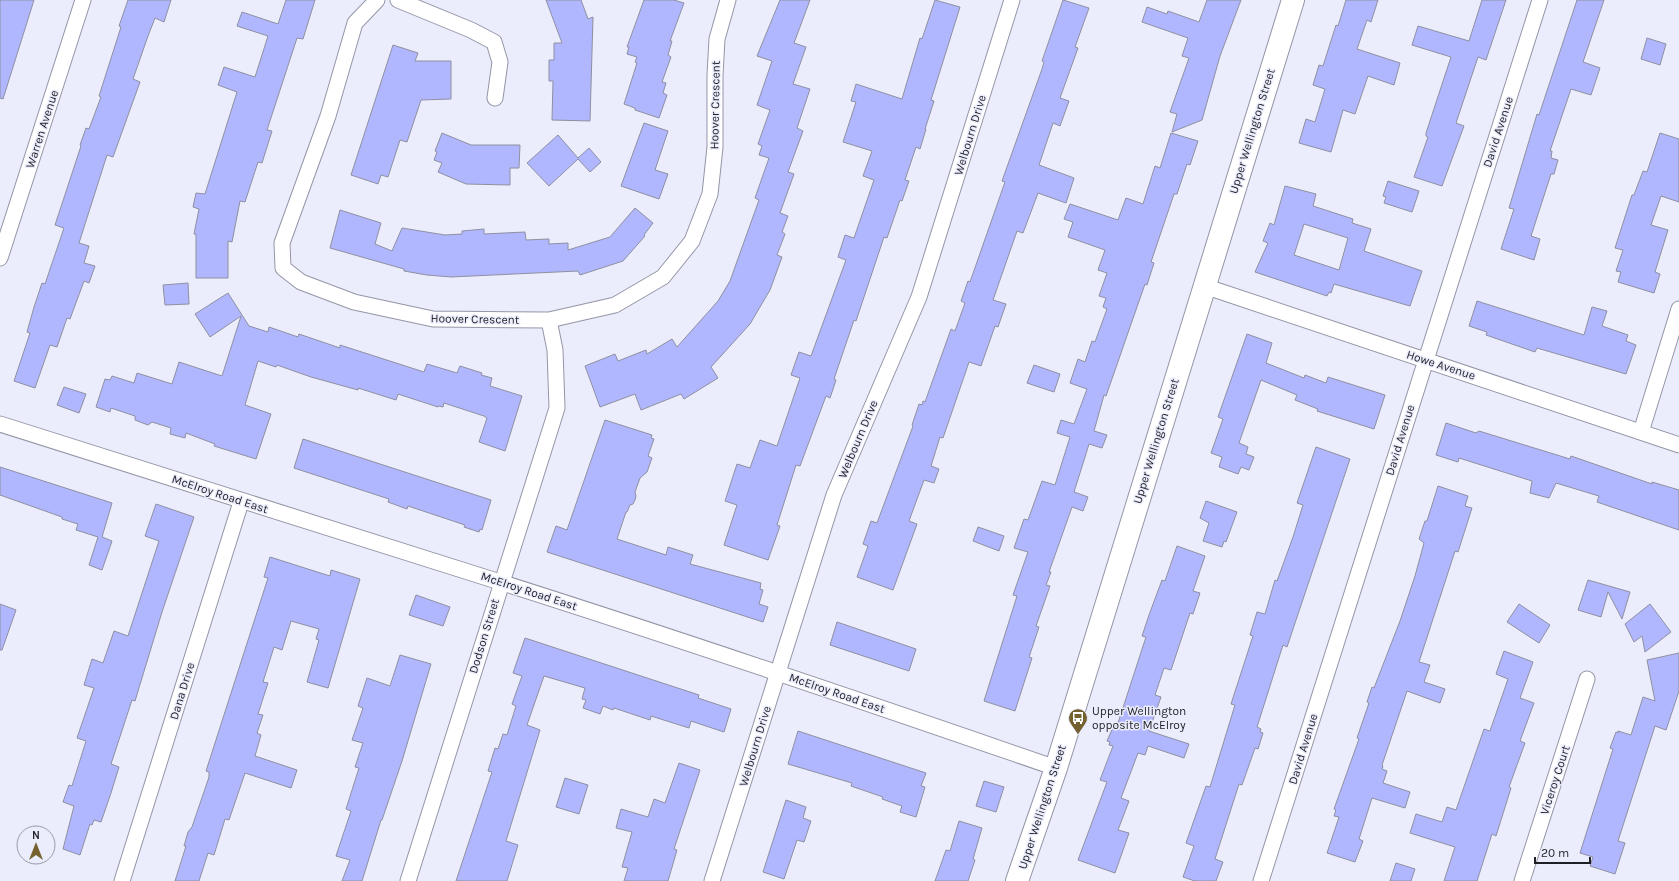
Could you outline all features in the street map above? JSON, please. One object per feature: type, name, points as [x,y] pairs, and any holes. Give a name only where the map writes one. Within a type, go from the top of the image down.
[{"type":"main road","name":"Upper Wellington Street","points":[[1017,881],[1056,768],[1204,286],[1294,0]]},
{"type":"street","name":"Warren Avenue","points":[[0,258],[83,0]]},
{"type":"street","name":"Hoover Crescent","points":[[377,0],[356,23],[328,116],[282,243],[283,268],[301,282],[354,302],[433,319],[549,320],[615,305],[663,277],[692,241],[710,194],[715,147],[714,75],[716,39],[728,0]]},
{"type":"street","points":[[398,0],[471,30],[494,42],[500,62],[495,98]]},
{"type":"street","name":"Welbourn Drive","points":[[712,881],[834,495],[919,297],[1012,0]]},
{"type":"street","name":"David Avenue","points":[[1266,880],[1425,360],[1540,0]]},
{"type":"street","name":"Howe Avenue","points":[[1204,286],[1679,445]]},
{"type":"street","points":[[1641,432],[1679,309]]},
{"type":"street","name":"Dodson Street","points":[[408,881],[500,582],[557,408],[555,350],[549,320]]},
{"type":"street","name":"McElroy Road East","points":[[0,424],[241,502],[500,582],[778,672],[1056,768]]},
{"type":"street","name":"Dana Drive","points":[[122,881],[241,502]]},
{"type":"street","name":"Viceroy Court","points":[[1522,881],[1587,679]]},
{"type":"building","points":[[0,0],[34,0],[3,99],[0,98]]},
{"type":"building","points":[[128,0],[171,0],[164,22],[155,18],[148,36],[133,79],[140,82],[113,157],[107,155],[79,243],[89,246],[84,263],[95,266],[89,283],[84,281],[70,319],[67,318],[57,347],[50,345],[35,388],[14,381],[30,333],[27,332],[34,307],[42,283],[45,284],[64,228],[55,225],[86,128],[89,129],[101,97],[99,96]]},
{"type":"building","points":[[286,0],[315,0],[303,39],[297,38],[267,130],[272,131],[262,163],[258,162],[245,202],[240,201],[232,242],[228,241],[228,278],[196,278],[196,234],[194,234],[199,209],[193,207],[196,193],[205,194],[237,92],[218,85],[224,67],[255,77],[268,36],[237,26],[242,12],[278,24]]},
{"type":"building","points":[[546,0],[581,0],[588,19],[593,17],[590,121],[552,120],[553,81],[549,81],[549,60],[554,60],[554,43],[562,43]]},
{"type":"building","points":[[644,0],[674,0],[684,3],[670,41],[672,41],[668,55],[671,57],[662,82],[666,83],[663,93],[667,95],[659,118],[635,110],[635,108],[624,104],[637,63],[635,62],[637,57],[627,54],[629,47],[627,47]]},
{"type":"building","points":[[780,0],[810,0],[794,43],[806,47],[793,84],[810,89],[797,128],[803,131],[788,172],[794,174],[780,213],[788,216],[782,232],[785,234],[777,255],[782,257],[770,290],[750,324],[711,367],[718,378],[684,399],[681,394],[641,410],[635,394],[600,407],[585,366],[615,354],[618,361],[646,350],[647,354],[672,339],[677,347],[718,301],[730,281],[759,200],[755,198],[769,158],[759,155],[762,146],[758,144],[770,110],[757,105],[772,61],[757,56]]},
{"type":"building","points":[[935,0],[960,7],[931,100],[934,101],[926,129],[920,149],[916,147],[905,180],[909,181],[902,201],[900,200],[887,238],[884,237],[856,321],[854,320],[834,379],[836,380],[830,398],[826,396],[800,466],[796,465],[777,525],[780,526],[768,560],[724,545],[737,505],[725,501],[737,464],[750,468],[760,440],[777,446],[800,378],[791,375],[799,352],[811,356],[846,260],[838,257],[845,235],[854,238],[874,180],[863,176],[872,151],[843,142],[856,102],[851,101],[856,84],[902,99],[920,38],[922,39]]},
{"type":"building","points":[[1063,0],[1089,8],[1075,47],[1078,48],[1060,98],[1069,101],[1060,126],[1053,123],[1039,165],[1074,178],[1066,203],[1038,193],[1023,233],[1017,231],[993,300],[1006,304],[998,327],[995,326],[981,366],[969,362],[943,438],[940,437],[931,466],[939,469],[934,483],[924,480],[909,521],[917,524],[893,590],[857,577],[868,546],[863,544],[871,521],[877,523],[913,426],[912,425],[919,404],[922,405],[923,401],[925,402],[951,329],[955,331],[965,303],[961,301],[968,281],[970,282],[1005,182],[1002,181],[1042,69],[1044,62],[1042,61]]},
{"type":"building","points":[[1207,0],[1241,0],[1220,56],[1202,120],[1172,132],[1177,114],[1170,112],[1189,58],[1182,56],[1188,38],[1142,22],[1147,7],[1167,14],[1168,11],[1199,22]]},
{"type":"building","points":[[1346,0],[1378,0],[1371,22],[1367,20],[1357,49],[1400,63],[1394,85],[1368,76],[1355,114],[1343,110],[1331,152],[1299,143],[1306,119],[1315,122],[1325,89],[1313,85],[1319,65],[1323,66],[1336,25],[1338,26]]},
{"type":"building","points":[[1482,0],[1506,0],[1486,60],[1478,57],[1456,123],[1464,126],[1442,186],[1414,177],[1428,137],[1426,136],[1426,133],[1451,57],[1412,45],[1418,26],[1469,41]]},
{"type":"building","points":[[1577,0],[1604,0],[1583,62],[1600,68],[1591,95],[1571,89],[1550,151],[1552,151],[1551,158],[1558,160],[1554,174],[1551,174],[1531,236],[1540,239],[1534,260],[1501,249],[1514,209],[1509,208],[1537,114],[1539,115]]},
{"type":"building","points":[[1647,38],[1666,44],[1660,65],[1641,59]]},
{"type":"building","points":[[393,45],[418,53],[415,61],[451,61],[451,99],[421,100],[407,142],[400,140],[388,177],[381,175],[378,184],[351,175]]},
{"type":"building","points":[[644,123],[668,131],[655,170],[668,174],[659,199],[621,186]]},
{"type":"building","points":[[442,133],[471,145],[520,145],[519,168],[510,168],[510,185],[466,184],[438,172],[442,163],[434,160],[437,152],[435,151]]},
{"type":"building","points":[[1171,133],[1198,141],[1190,165],[1187,164],[1177,194],[1174,194],[1151,262],[1154,263],[1147,285],[1145,284],[1106,396],[1104,395],[1094,431],[1107,435],[1102,448],[1089,444],[1074,492],[1088,497],[1083,511],[1072,507],[1049,572],[1051,572],[1046,585],[1050,586],[1036,626],[1039,627],[1029,657],[1032,658],[1015,711],[984,701],[1017,596],[1013,595],[1028,552],[1014,548],[1024,519],[1028,520],[1042,481],[1055,485],[1070,437],[1057,433],[1061,420],[1074,424],[1087,389],[1070,383],[1078,359],[1085,362],[1092,341],[1095,342],[1107,309],[1103,307],[1106,298],[1099,296],[1107,273],[1098,270],[1105,250],[1068,237],[1073,222],[1064,219],[1070,204],[1118,220],[1126,198],[1143,204],[1155,166],[1160,168]]},
{"type":"building","points":[[1660,133],[1679,139],[1679,202],[1661,196],[1651,225],[1668,230],[1655,272],[1660,274],[1654,293],[1618,282],[1621,272],[1616,271],[1623,250],[1615,248],[1632,195],[1634,195],[1643,171],[1647,172]]},
{"type":"building","points":[[558,135],[578,158],[589,148],[601,162],[590,172],[578,159],[549,186],[527,163]]},
{"type":"building","points":[[1388,181],[1419,191],[1412,212],[1384,203],[1386,197],[1383,196]]},
{"type":"building","points":[[1285,186],[1316,194],[1313,206],[1353,219],[1352,223],[1371,229],[1364,251],[1422,271],[1410,306],[1334,284],[1331,293],[1329,292],[1327,296],[1255,272],[1268,243],[1263,241],[1270,223],[1274,225]],"holes":[[[1304,224],[1348,238],[1339,270],[1294,255]]]},
{"type":"building","points":[[635,208],[653,223],[644,235],[645,236],[623,261],[580,275],[578,271],[451,277],[427,275],[404,271],[404,269],[330,248],[340,210],[381,223],[375,244],[392,251],[402,228],[445,235],[462,234],[462,231],[484,229],[484,234],[525,232],[526,240],[549,239],[549,244],[568,243],[568,250],[610,237]]},
{"type":"building","points":[[188,283],[189,304],[165,305],[163,285]]},
{"type":"building","points":[[228,293],[249,326],[268,332],[269,327],[298,337],[299,334],[340,348],[340,345],[424,372],[427,364],[457,373],[460,366],[492,378],[490,386],[522,396],[505,451],[479,442],[487,418],[484,416],[444,403],[443,407],[438,407],[398,394],[396,400],[358,388],[358,390],[311,377],[277,365],[276,367],[258,361],[245,405],[271,414],[256,459],[214,446],[215,444],[186,433],[185,438],[170,434],[171,428],[152,422],[148,425],[135,420],[135,416],[111,408],[110,412],[96,407],[105,379],[110,380],[112,376],[134,383],[137,373],[172,384],[179,362],[222,376],[241,316],[210,337],[195,314]]},
{"type":"building","points":[[1477,301],[1584,335],[1592,307],[1607,311],[1602,326],[1628,335],[1626,341],[1636,345],[1626,374],[1537,348],[1535,352],[1486,335],[1487,332],[1469,326]]},
{"type":"building","points":[[1247,334],[1272,343],[1266,363],[1304,378],[1305,375],[1326,383],[1328,377],[1385,395],[1374,429],[1317,411],[1318,409],[1295,400],[1297,395],[1261,380],[1239,443],[1248,447],[1246,454],[1254,457],[1249,470],[1241,467],[1238,474],[1219,467],[1222,457],[1211,453],[1223,419],[1218,417]]},
{"type":"building","points":[[1034,365],[1060,374],[1054,392],[1027,383]]},
{"type":"building","points":[[64,387],[86,394],[79,413],[57,405]]},
{"type":"building","points":[[605,420],[652,435],[651,438],[654,439],[648,456],[652,458],[647,472],[640,478],[635,492],[635,500],[626,512],[617,539],[666,555],[668,547],[693,555],[690,564],[761,583],[760,589],[763,590],[759,604],[768,607],[763,622],[547,552],[556,526],[567,530]]},
{"type":"building","points":[[1446,423],[1476,433],[1479,431],[1570,459],[1571,456],[1652,484],[1652,482],[1679,490],[1679,530],[1597,502],[1599,496],[1556,483],[1549,498],[1530,493],[1532,481],[1459,458],[1458,462],[1436,455]]},
{"type":"building","points":[[303,439],[491,500],[482,530],[480,529],[479,532],[464,527],[465,525],[408,506],[407,509],[388,502],[389,499],[294,468]]},
{"type":"building","points":[[1316,447],[1350,459],[1287,647],[1283,645],[1257,727],[1261,729],[1260,732],[1263,733],[1258,749],[1255,748],[1242,785],[1239,784],[1215,859],[1223,862],[1216,881],[1195,881],[1183,877],[1194,846],[1186,843],[1206,786],[1210,787],[1235,705],[1231,704],[1253,636],[1250,635],[1257,612],[1265,614],[1275,580],[1277,581],[1293,537],[1303,505],[1297,503]]},
{"type":"building","points":[[0,467],[112,503],[102,537],[112,541],[102,570],[89,565],[98,537],[76,530],[78,524],[62,519],[62,517],[0,495]]},
{"type":"building","points":[[1438,486],[1468,496],[1465,506],[1472,508],[1458,552],[1455,551],[1419,662],[1430,665],[1424,682],[1445,689],[1440,703],[1407,691],[1382,765],[1382,769],[1387,771],[1383,783],[1410,792],[1405,808],[1372,798],[1359,839],[1363,841],[1355,862],[1327,853],[1339,817],[1334,816],[1336,810],[1334,809],[1359,739],[1357,738],[1369,703],[1367,702],[1372,687],[1374,688],[1400,621],[1415,576],[1424,543],[1419,539],[1425,521],[1427,521]]},
{"type":"building","points":[[1206,501],[1237,512],[1226,542],[1224,541],[1222,547],[1203,541],[1209,523],[1200,518]]},
{"type":"building","points":[[156,504],[194,517],[162,612],[135,701],[132,700],[111,764],[119,767],[111,793],[101,822],[94,820],[92,825],[90,824],[80,855],[63,849],[74,806],[63,802],[69,785],[72,786],[86,741],[77,738],[94,688],[84,685],[92,659],[103,663],[114,631],[128,636],[159,541],[145,536]]},
{"type":"building","points":[[978,527],[1004,536],[999,551],[973,541]]},
{"type":"building","points":[[1177,546],[1205,556],[1193,591],[1200,593],[1193,614],[1190,613],[1171,670],[1164,668],[1155,695],[1161,697],[1149,731],[1189,744],[1184,758],[1148,746],[1145,755],[1138,753],[1121,798],[1129,801],[1118,830],[1129,833],[1115,873],[1078,860],[1107,782],[1100,780],[1113,746],[1109,745],[1110,742],[1107,741],[1114,725],[1117,726],[1146,637],[1142,636],[1149,615],[1162,580],[1165,581]]},
{"type":"building","points":[[270,557],[330,576],[331,570],[360,579],[328,688],[307,682],[319,640],[316,639],[319,629],[291,621],[282,650],[274,647],[263,682],[268,683],[258,714],[263,715],[257,733],[261,735],[255,756],[297,770],[291,788],[245,773],[229,820],[225,819],[214,855],[208,853],[199,881],[175,881],[186,846],[184,846],[188,832],[192,827],[209,777],[209,772],[206,771],[268,578],[264,577]]},
{"type":"building","points":[[1588,580],[1630,592],[1622,619],[1608,592],[1601,617],[1578,610]]},
{"type":"building","points":[[416,595],[450,607],[443,626],[409,615]]},
{"type":"building","points":[[0,604],[16,610],[2,650],[0,650]]},
{"type":"building","points":[[1519,604],[1550,625],[1539,643],[1507,622]]},
{"type":"building","points":[[1650,604],[1671,632],[1645,652],[1642,636],[1634,642],[1625,624]]},
{"type":"building","points":[[837,622],[916,649],[909,671],[830,645]]},
{"type":"building","points":[[525,638],[699,695],[698,698],[731,709],[724,732],[691,721],[689,728],[651,716],[650,720],[614,708],[613,710],[603,706],[600,714],[583,708],[586,700],[582,699],[585,688],[544,676],[527,725],[540,730],[506,841],[518,845],[507,881],[456,881],[492,772],[488,771],[495,748],[498,749],[503,734],[507,735],[516,706],[512,704],[522,676],[513,673]]},
{"type":"building","points":[[1504,651],[1533,662],[1520,698],[1534,703],[1520,741],[1525,743],[1509,787],[1511,788],[1496,836],[1492,834],[1477,881],[1444,881],[1455,847],[1410,833],[1416,814],[1442,822],[1447,807],[1456,810],[1484,729],[1490,731],[1508,679],[1496,674]]},
{"type":"building","points":[[1679,653],[1679,691],[1666,730],[1655,726],[1618,841],[1625,843],[1615,874],[1590,866],[1593,857],[1580,853],[1613,749],[1610,748],[1616,732],[1618,733],[1618,731],[1631,735],[1643,697],[1655,701],[1647,660]]},
{"type":"building","points":[[400,655],[431,664],[402,761],[381,820],[362,881],[342,881],[350,860],[336,856],[351,811],[346,809],[359,768],[355,767],[363,743],[352,740],[363,708],[358,706],[367,678],[390,686]]},
{"type":"building","points":[[798,731],[926,773],[921,786],[925,787],[916,817],[900,812],[902,806],[882,799],[883,797],[851,786],[852,783],[788,764]]},
{"type":"building","points":[[679,763],[700,770],[674,849],[677,850],[668,881],[624,881],[628,868],[622,867],[632,832],[616,828],[621,809],[648,817],[654,799],[665,803]]},
{"type":"building","points":[[565,778],[588,785],[579,814],[556,807]]},
{"type":"building","points":[[984,781],[1004,787],[996,812],[976,806]]},
{"type":"building","points":[[786,800],[806,807],[803,818],[811,821],[804,842],[797,840],[784,879],[763,872]]},
{"type":"building","points":[[959,821],[982,828],[973,859],[975,860],[968,881],[935,881],[946,850],[950,851]]},
{"type":"building","points":[[1396,863],[1415,869],[1411,881],[1390,881]]},
{"type":"place","name":"Upper Wellington opposite McElroy","points":[[1078,735]]}]
